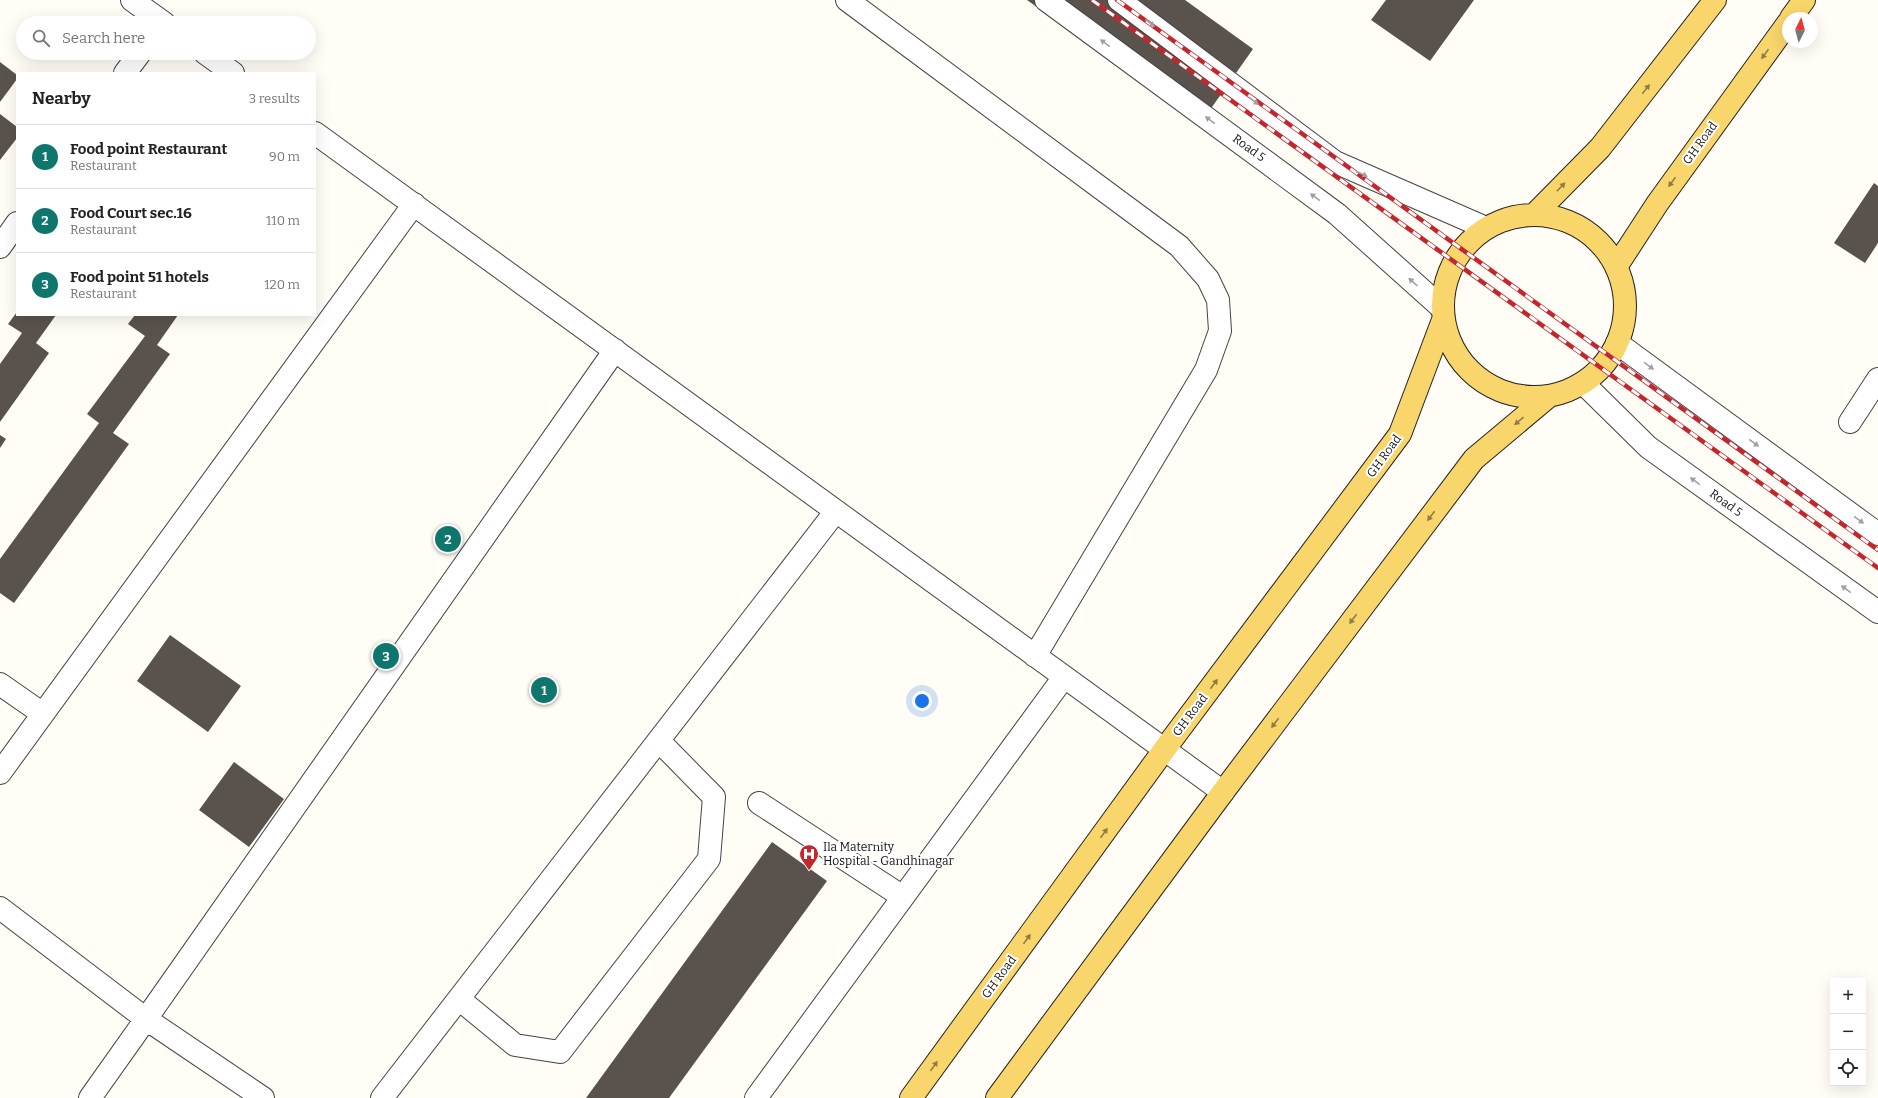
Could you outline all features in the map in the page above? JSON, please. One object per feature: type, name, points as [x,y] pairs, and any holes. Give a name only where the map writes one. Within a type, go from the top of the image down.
[{"type":"main road","points":[[1534,215],[1600,148],[1715,0]]},
{"type":"main road","points":[[1795,12],[1804,0]]},
{"type":"main road","name":"GH Road","points":[[1616,267],[1657,204],[1782,31]]},
{"type":"main road","points":[[1534,215],[1559,218],[1582,229],[1602,245],[1616,267],[1624,292],[1625,318],[1617,343],[1603,366],[1583,383],[1567,391],[1549,396],[1520,396],[1492,388],[1469,371],[1452,347],[1442,314],[1445,284],[1454,262],[1468,243],[1486,228],[1509,218],[1534,215]]},
{"type":"main road","name":"GH Road","points":[[911,1098],[1164,750],[1400,434],[1442,314]]},
{"type":"main road","points":[[997,1098],[1223,792],[1474,459],[1549,396]]},
{"type":"street","points":[[132,0],[153,16]]},
{"type":"street","points":[[847,0],[1179,246],[1208,279],[1218,300],[1220,331],[1206,370],[1035,656]]},
{"type":"street","name":"Road 5","points":[[1046,0],[1337,214],[1442,314]]},
{"type":"street","points":[[1119,0],[1335,162],[1486,228]]},
{"type":"street","points":[[126,72],[135,60]]},
{"type":"street","points":[[215,60],[232,72]]},
{"type":"street","points":[[316,134],[1223,792]]},
{"type":"street","points":[[0,773],[414,204]]},
{"type":"street","points":[[0,247],[16,224]]},
{"type":"street","points":[[1617,343],[1878,534]]},
{"type":"street","points":[[90,1098],[615,350]]},
{"type":"street","points":[[1850,422],[1878,379]]},
{"type":"street","name":"Road 5","points":[[1583,383],[1648,447],[1878,612]]},
{"type":"street","points":[[382,1098],[836,511]]},
{"type":"street","points":[[756,1098],[1064,677]]},
{"type":"street","points":[[0,684],[43,714]]},
{"type":"street","points":[[459,999],[515,1045],[560,1052],[565,1046],[709,859],[714,797],[659,741]]},
{"type":"street","points":[[759,803],[903,897]]},
{"type":"street","points":[[0,908],[146,1019],[263,1098]]},
{"type":"building","points":[[1027,0],[1185,0],[1253,49],[1200,124]]},
{"type":"building","points":[[1386,0],[1474,0],[1430,61],[1371,20]]},
{"type":"building","points":[[0,62],[16,74],[16,80],[0,102]]},
{"type":"building","points":[[0,114],[16,126],[16,139],[0,160]]},
{"type":"building","points":[[1874,183],[1878,186],[1878,243],[1865,263],[1834,243]]},
{"type":"building","points":[[16,313],[16,316],[55,316],[36,343],[49,353],[0,422],[0,364],[22,333],[8,324]]},
{"type":"building","points":[[134,316],[177,316],[157,345],[170,354],[113,433],[129,444],[14,603],[0,593],[0,559],[99,423],[87,414],[145,336],[128,324]]},
{"type":"building","points":[[0,435],[6,439],[0,448]]},
{"type":"building","points":[[170,635],[241,686],[208,732],[137,681]]},
{"type":"building","points":[[234,762],[284,799],[249,847],[199,810]]},
{"type":"building","points":[[772,842],[827,881],[669,1098],[586,1098]]},
{"type":"railway","points":[[1092,0],[1878,568]]},
{"type":"railway","points":[[1117,0],[1878,550]]},
{"type":"place","name":"Food Court sec.16","points":[[448,539]]},
{"type":"place","name":"Food point 51 hotels","points":[[386,656]]},
{"type":"place","name":"Food point Restaurant","points":[[544,690]]},
{"type":"place","name":"Ila Maternity Hospital - Gandhinagar","points":[[809,871]]}]
